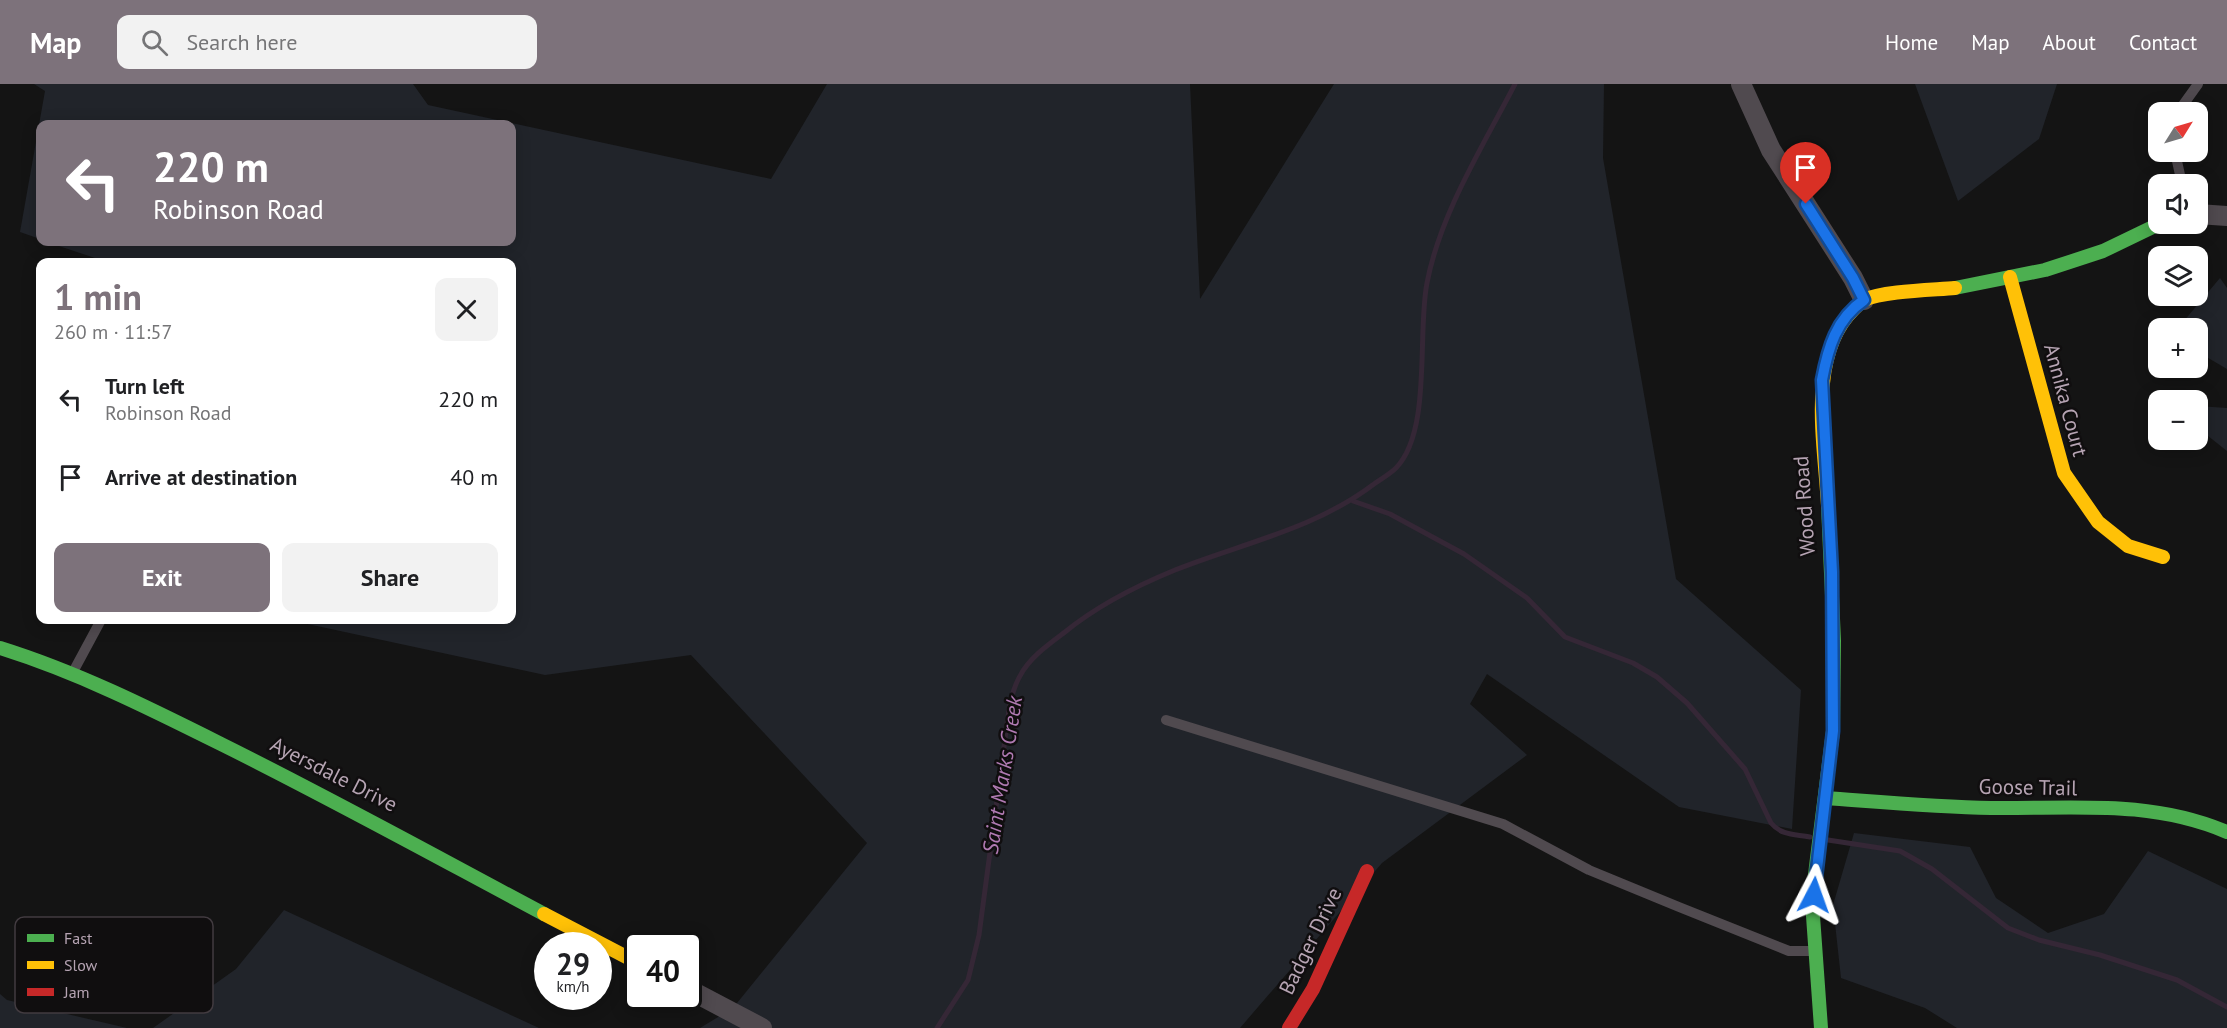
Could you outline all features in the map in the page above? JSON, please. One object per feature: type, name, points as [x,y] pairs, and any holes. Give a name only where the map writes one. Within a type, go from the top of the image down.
[{"type":"street","points":[[1741,84],[1771,150],[1853,278],[1864,300],[1887,295],[1962,287],[2073,262],[2124,242],[2148,230]]},
{"type":"street","points":[[2208,215],[2227,216]]},
{"type":"street","name":"Annika Court","points":[[2010,277],[2064,473],[2098,522],[2127,546],[2163,557]]},
{"type":"street","name":"Wood Road","points":[[1821,1028],[1813,916],[1833,731],[1834,642],[1822,380],[1834,334],[1843,320],[1864,300]]},
{"type":"street","name":"Ayersdale Drive","points":[[0,648],[73,672],[308,787],[624,956]]},
{"type":"street","name":"Goose Trail","points":[[1826,798],[1990,808],[2134,808],[2169,813],[2200,821],[2227,832]]},
{"type":"street","name":"Badger Drive","points":[[1289,1028],[1313,989],[1367,871]]},
{"type":"street","points":[[702,996],[762,1028]]},
{"type":"lane","points":[[2185,102],[2198,84]]},
{"type":"lane","points":[[73,672],[99,624]]},
{"type":"lane","points":[[1166,720],[1503,824],[1589,870],[1679,907],[1789,951],[1815,951]]},
{"type":"shaded area","points":[[34,84],[413,84],[428,105],[498,120],[40,120],[45,91]]},
{"type":"shaded area","points":[[827,84],[1190,84],[1200,299],[1334,84],[1604,84],[1603,158],[1676,579],[1801,690],[1792,829],[1679,807],[1487,674],[1470,704],[1527,755],[1382,863],[1240,1028],[700,1028],[733,1008],[867,843],[691,655],[545,675],[308,624],[516,624],[516,258],[95,258],[59,246],[516,246],[516,124],[771,179]]},
{"type":"shaded area","points":[[1915,84],[2057,84],[2039,139],[1958,201]]},
{"type":"shaded area","points":[[36,142],[36,238],[20,232]]},
{"type":"shaded area","points":[[2220,278],[2227,288],[2227,369],[2208,358],[2208,318],[2186,318],[2196,306],[2208,306],[2208,292]]},
{"type":"shaded area","points":[[2208,407],[2227,408],[2227,451],[2208,436]]},
{"type":"shaded area","points":[[1854,833],[1970,847],[1996,898],[2048,933],[2104,914],[2148,851],[2227,889],[2227,1028],[1957,1028],[1925,1008],[1841,978],[1833,905]]},
{"type":"shaded area","points":[[284,910],[539,1028],[153,1028],[174,1013],[213,1013],[213,985],[236,969]]},
{"type":"shaded area","points":[[0,994],[7,1000],[15,1002],[15,1013],[63,1013],[127,1028],[0,1028]]},
{"type":"waterway","name":"Saint Marks Creek","points":[[937,1028],[968,980],[979,935],[1010,702],[1024,669],[1052,641],[1118,597],[1175,570],[1278,534],[1328,513],[1351,500],[1396,468],[1407,451],[1415,431],[1421,380],[1424,304],[1433,257],[1452,206],[1515,84]]},
{"type":"waterway","points":[[1353,501],[1390,514],[1464,554],[1527,598],[1565,637],[1633,663],[1657,677],[1687,703],[1745,769],[1771,823],[1784,832],[1810,837]]},
{"type":"waterway","points":[[1828,840],[1900,851],[1932,869],[2008,928],[2039,940],[2100,955],[2177,980],[2227,1007]]},
{"type":"traffic: fast","points":[[1955,288],[2045,270],[2103,251],[2148,229]]},
{"type":"traffic: fast","points":[[1821,1028],[1813,916],[1815,874],[1833,731],[1834,641],[1828,506]]},
{"type":"traffic: fast","points":[[0,648],[85,679],[167,717],[302,785],[544,914]]},
{"type":"traffic: fast","points":[[1826,798],[1991,808],[2082,807],[2140,810],[2169,814],[2227,832]]},
{"type":"traffic: slow","points":[[2010,277],[2064,473],[2098,522],[2128,546],[2163,557]]},
{"type":"traffic: slow","points":[[1828,506],[1822,402],[1829,351],[1839,328],[1859,304],[1872,297],[1955,288]]},
{"type":"traffic: slow","points":[[544,914],[624,956]]},
{"type":"traffic: jam","points":[[1289,1028],[1313,989],[1367,871]]},
{"type":"route","points":[[1806,204],[1853,278],[1864,300],[1843,320],[1834,334],[1822,380],[1832,572],[1833,731],[1814,895]]}]
